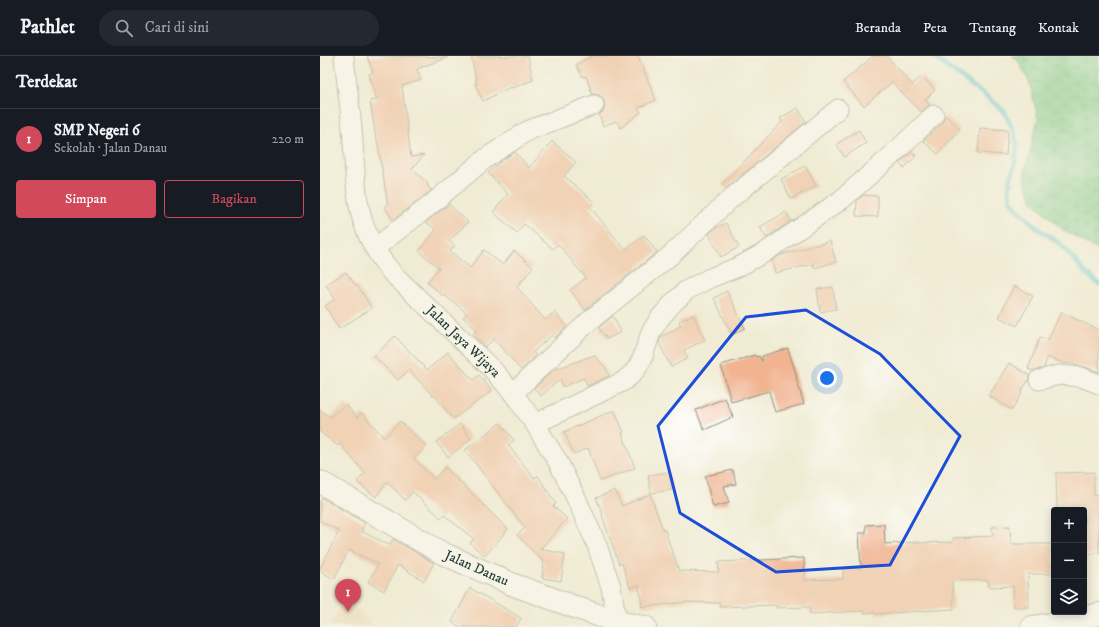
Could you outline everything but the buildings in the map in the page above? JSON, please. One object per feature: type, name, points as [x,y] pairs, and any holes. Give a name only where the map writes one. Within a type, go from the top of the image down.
[{"type":"street","name":"Jalan Jaya Wijaya","points":[[344,56],[356,180],[360,209],[365,229],[383,262],[393,274],[492,369],[513,393],[535,424],[558,462],[597,545],[612,587],[617,622]]},
{"type":"street","points":[[375,248],[428,207],[486,158],[527,131],[594,105]]},
{"type":"street","points":[[513,393],[588,322],[671,255],[728,201],[838,109]]},
{"type":"street","points":[[535,424],[624,381],[637,368],[642,359],[651,332],[660,318],[687,290],[764,253],[841,200],[891,156],[934,115]]},
{"type":"street","points":[[1039,380],[1059,375],[1082,376],[1099,384]]},
{"type":"street","name":"Jalan Danau","points":[[320,482],[442,552],[514,585],[617,622],[645,627]]},
{"type":"street","points":[[1032,627],[1070,621],[1099,614]]},
{"type":"highlighted area","points":[[806,310],[880,354],[960,436],[890,565],[776,572],[680,513],[658,426],[746,317]]},
{"type":"shaded area","points":[[344,597],[375,627],[330,627]]},
{"type":"green space","points":[[1012,56],[1099,56],[1099,251],[1063,230],[1033,202],[1024,176],[1038,119],[1029,81],[1017,59]]},
{"type":"waterway","points":[[932,56],[1004,111],[1014,132],[1017,144],[1015,164],[1010,181],[1009,191],[1011,201],[1017,209],[1040,230],[1059,243],[1088,275],[1099,284]]},
{"type":"place","name":"SMP Negeri 6","points":[[348,612]]}]
